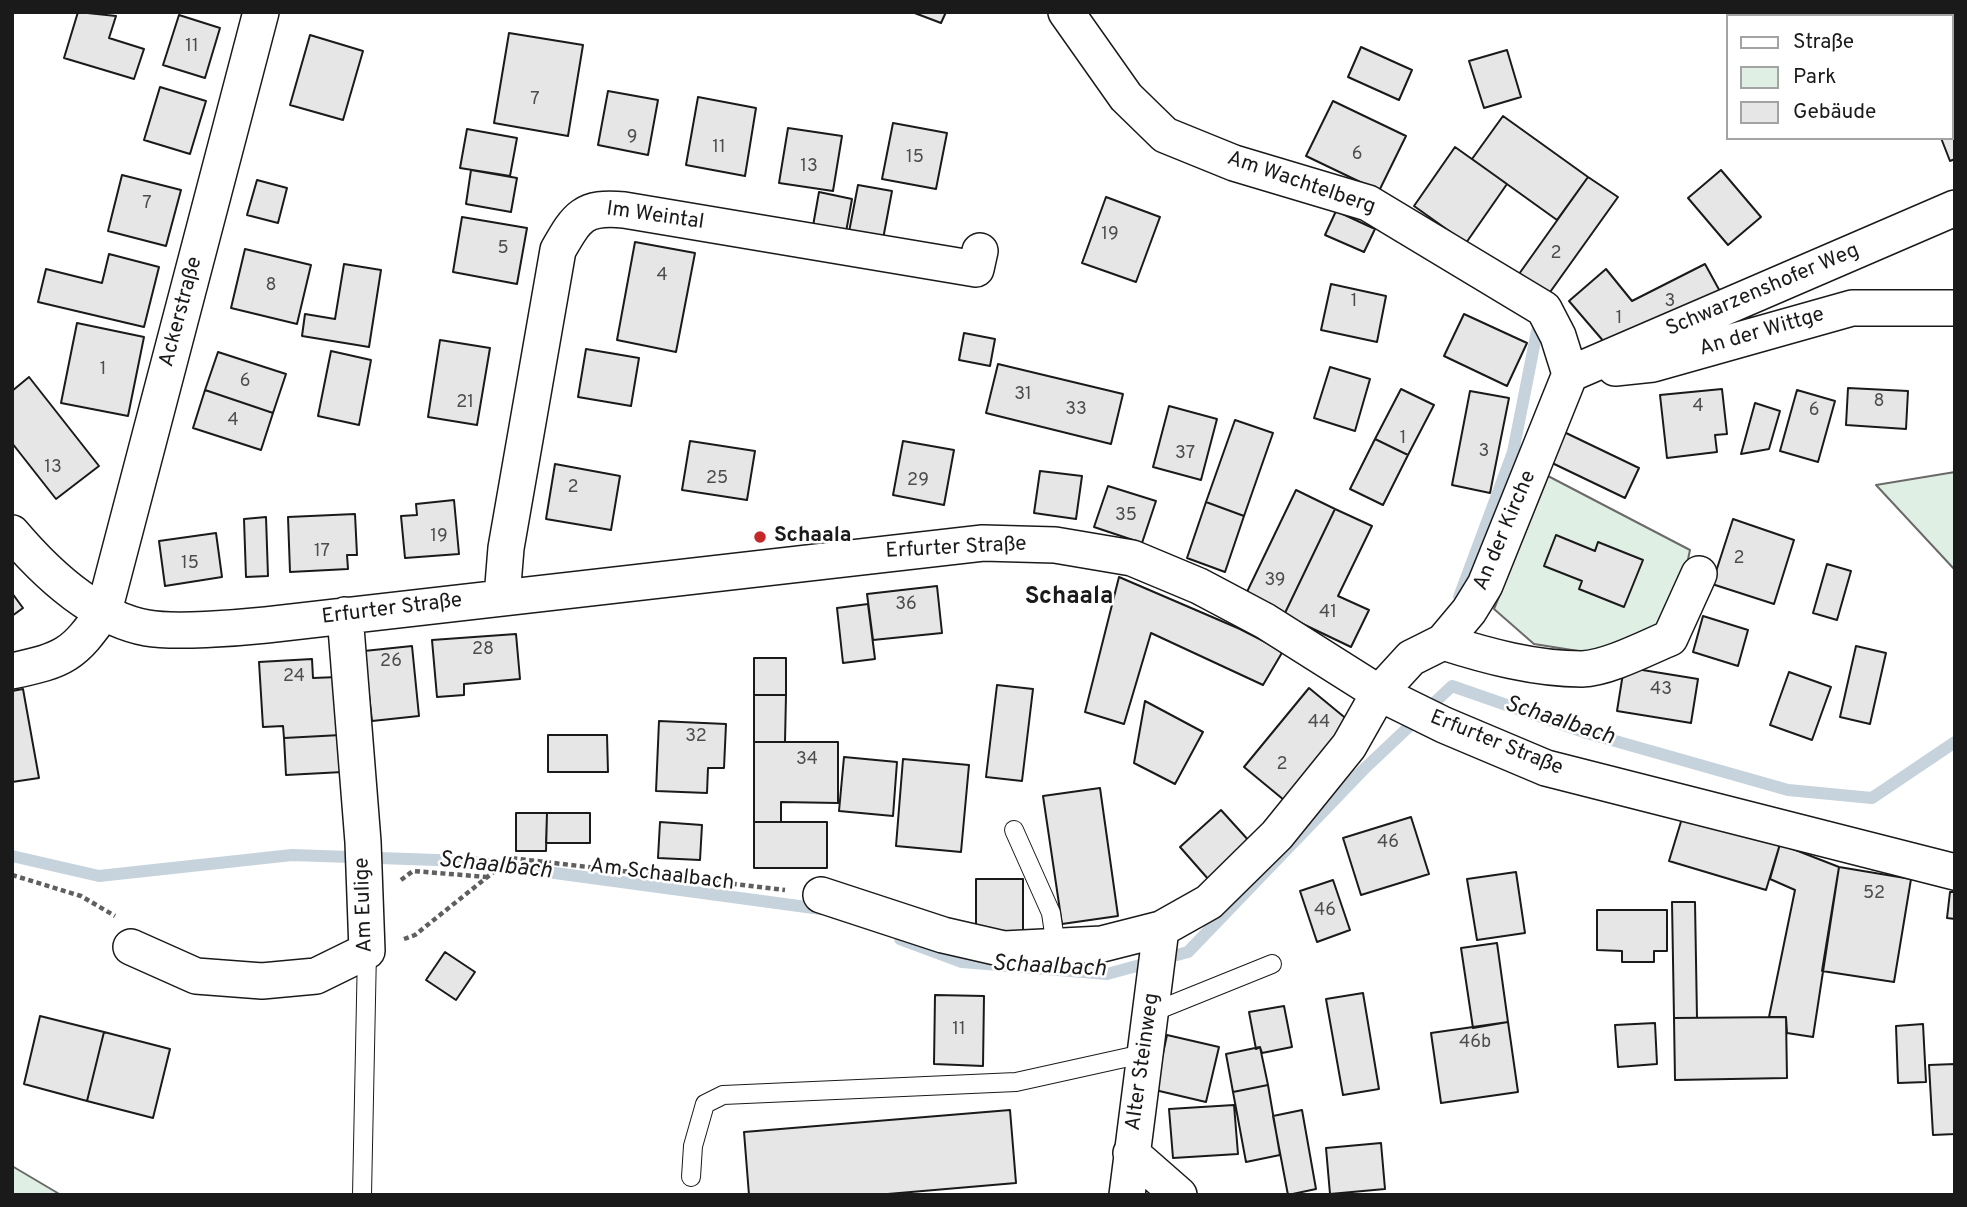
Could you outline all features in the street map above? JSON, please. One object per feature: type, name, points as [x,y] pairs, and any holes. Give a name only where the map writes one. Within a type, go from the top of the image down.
[{"type":"street","name":"Ackerstraße","points":[[12,671],[47,663],[72,652],[85,639],[104,611],[261,12]]},
{"type":"street","name":"Am Wachtelberg","points":[[1066,12],[1126,97],[1166,135],[1234,163],[1368,203],[1544,309],[1558,336],[1570,374]]},
{"type":"street","name":"Im Weintal","points":[[502,597],[506,548],[558,250],[572,225],[584,213],[600,208],[624,210],[976,269],[980,251]]},
{"type":"street","name":"Schwarzenshofer Weg","points":[[1570,374],[1955,208]]},
{"type":"street","name":"An der Wittge","points":[[1570,374],[1653,364],[1852,308],[1955,309]]},
{"type":"street","name":"An der Kirche","points":[[1160,938],[1209,902],[1276,835],[1349,746],[1394,700],[1411,658],[1443,642],[1469,611],[1485,585],[1570,374]]},
{"type":"street","name":"Erfurter Straße","points":[[12,533],[35,560],[104,611],[147,628],[244,627],[956,546],[1055,545],[1132,558],[1199,586],[1265,621],[1394,700],[1444,725],[1546,768],[1955,872]]},
{"type":"street","points":[[1443,642],[1497,659],[1584,669],[1631,655],[1670,638],[1699,574]]},
{"type":"street","name":"Am Eulige","points":[[345,615],[363,842],[367,951]]},
{"type":"street","points":[[821,895],[943,935],[1004,949],[1160,938]]},
{"type":"street","name":"Alter Steinweg","points":[[1127,1195],[1154,1003],[1160,938]]},
{"type":"street","points":[[131,947],[196,976],[262,981],[316,976],[367,951]]},
{"type":"street","points":[[1131,1153],[1179,1195]]},
{"type":"lane","points":[[1014,830],[1051,912],[1056,947]]},
{"type":"lane","name":"Am Eulige","points":[[362,1195],[367,951]]},
{"type":"lane","points":[[1154,1003],[1272,964]]},
{"type":"lane","points":[[691,1177],[693,1146],[705,1104],[723,1095],[1016,1082],[1147,1053]]},
{"type":"path","name":"Am Schaalbach","points":[[367,951],[415,935],[511,858],[821,895]]},
{"type":"path","points":[[365,894],[413,871],[489,875]]},
{"type":"path","points":[[12,875],[81,896],[115,916],[131,947]]},
{"type":"green space","points":[[1955,12],[1955,19],[1953,20],[1953,14],[1860,14]]},
{"type":"green space","points":[[1955,472],[1955,570],[1876,485]]},
{"type":"green space","points":[[1548,476],[1690,550],[1680,597],[1653,634],[1591,653],[1534,644],[1494,609]]},
{"type":"green space","points":[[12,1166],[61,1195],[12,1195]]},
{"type":"building","points":[[78,12],[116,16],[109,38],[144,49],[134,79],[64,58]]},
{"type":"building","points":[[912,12],[946,12],[941,23]]},
{"type":"building","points":[[179,15],[220,28],[205,78],[163,65]]},
{"type":"building","points":[[509,33],[583,45],[568,136],[494,123]]},
{"type":"building","points":[[310,35],[363,51],[343,120],[290,105]]},
{"type":"building","points":[[1361,47],[1412,70],[1399,100],[1348,77]]},
{"type":"building","points":[[1507,50],[1521,97],[1484,108],[1469,61]]},
{"type":"building","points":[[1953,82],[1955,159],[1950,161],[1942,140],[1953,140]]},
{"type":"building","points":[[160,87],[206,101],[190,154],[144,140]]},
{"type":"building","points":[[608,91],[658,100],[648,155],[598,145]]},
{"type":"building","points":[[698,97],[756,108],[745,176],[686,165]]},
{"type":"building","points":[[1333,101],[1406,136],[1379,191],[1306,156]]},
{"type":"building","points":[[1503,116],[1588,177],[1557,220],[1472,159]]},
{"type":"building","points":[[893,123],[947,133],[936,189],[882,179]]},
{"type":"building","points":[[788,128],[842,136],[833,191],[779,183]]},
{"type":"building","points":[[467,129],[517,138],[510,176],[460,168]]},
{"type":"building","points":[[1455,147],[1507,184],[1466,243],[1414,206]]},
{"type":"building","points":[[471,170],[517,178],[511,212],[466,204]]},
{"type":"building","points":[[1721,170],[1761,217],[1728,245],[1688,198]]},
{"type":"building","points":[[122,175],[181,190],[166,246],[108,231]]},
{"type":"building","points":[[1588,177],[1618,197],[1548,295],[1519,274]]},
{"type":"building","points":[[257,180],[287,188],[278,223],[247,215]]},
{"type":"building","points":[[858,185],[892,191],[883,239],[849,232]]},
{"type":"building","points":[[819,192],[852,199],[846,232],[813,226]]},
{"type":"building","points":[[1106,197],[1160,217],[1136,282],[1082,263]]},
{"type":"building","points":[[1336,211],[1375,229],[1364,252],[1325,235]]},
{"type":"building","points":[[462,217],[527,228],[517,284],[453,272]]},
{"type":"building","points":[[635,242],[695,253],[676,352],[617,340]]},
{"type":"building","points":[[245,249],[311,265],[297,324],[231,308]]},
{"type":"building","points":[[109,254],[159,267],[144,327],[38,302],[46,269],[102,283]]},
{"type":"building","points":[[344,264],[381,270],[369,347],[302,336],[305,314],[335,319]]},
{"type":"building","points":[[1705,264],[1722,295],[1611,350],[1569,301],[1606,269],[1632,301]]},
{"type":"building","points":[[1331,284],[1386,296],[1377,342],[1321,330]]},
{"type":"building","points":[[1464,314],[1527,343],[1507,386],[1444,356]]},
{"type":"building","points":[[77,323],[144,337],[128,416],[61,403]]},
{"type":"building","points":[[964,333],[995,339],[990,366],[959,360]]},
{"type":"building","points":[[440,340],[490,348],[477,425],[428,417]]},
{"type":"building","points":[[586,349],[639,358],[631,406],[578,397]]},
{"type":"building","points":[[331,351],[371,360],[359,425],[318,416]]},
{"type":"building","points":[[218,352],[286,374],[273,413],[205,390]]},
{"type":"building","points":[[998,364],[1123,394],[1111,444],[986,413]]},
{"type":"building","points":[[1330,367],[1370,379],[1355,431],[1314,418]]},
{"type":"building","points":[[29,377],[99,466],[56,499],[12,443],[12,391]]},
{"type":"building","points":[[1848,388],[1908,391],[1906,429],[1846,425]]},
{"type":"building","points":[[1401,389],[1434,405],[1408,455],[1375,439]]},
{"type":"building","points":[[1722,389],[1727,434],[1715,435],[1717,452],[1667,458],[1660,395]]},
{"type":"building","points":[[205,390],[273,413],[261,450],[193,428]]},
{"type":"building","points":[[1797,390],[1835,401],[1818,462],[1780,451]]},
{"type":"building","points":[[1470,391],[1509,398],[1490,493],[1452,485]]},
{"type":"building","points":[[1755,403],[1780,411],[1769,449],[1741,454]]},
{"type":"building","points":[[1169,406],[1217,419],[1201,480],[1153,467]]},
{"type":"building","points":[[1235,420],[1273,433],[1244,516],[1206,502]]},
{"type":"building","points":[[1564,432],[1639,468],[1625,498],[1550,462]]},
{"type":"building","points":[[1375,439],[1408,455],[1383,505],[1350,489]]},
{"type":"building","points":[[690,441],[755,451],[747,500],[682,490]]},
{"type":"building","points":[[903,441],[954,450],[944,505],[893,495]]},
{"type":"building","points":[[555,464],[620,476],[611,530],[546,519]]},
{"type":"building","points":[[1040,471],[1082,476],[1076,519],[1034,513]]},
{"type":"building","points":[[1108,486],[1156,501],[1142,543],[1094,527]]},
{"type":"building","points":[[1296,490],[1335,509],[1284,615],[1245,596]]},
{"type":"building","points":[[454,500],[459,554],[405,558],[401,516],[417,515],[416,504]]},
{"type":"building","points":[[1206,502],[1244,516],[1225,572],[1187,558]]},
{"type":"building","points":[[1335,509],[1372,526],[1338,596],[1369,610],[1351,647],[1284,615]]},
{"type":"building","points":[[355,514],[357,555],[347,555],[348,569],[290,572],[288,517]]},
{"type":"building","points":[[266,517],[268,576],[246,577],[244,519]]},
{"type":"building","points":[[1733,519],[1794,540],[1774,604],[1712,584]]},
{"type":"building","points":[[216,533],[222,577],[165,586],[159,541]]},
{"type":"building","points":[[1556,535],[1595,551],[1598,542],[1643,560],[1624,607],[1579,589],[1582,581],[1544,566]]},
{"type":"building","points":[[1827,564],[1851,571],[1837,620],[1813,613]]},
{"type":"building","points":[[1119,577],[1240,629],[1283,651],[1263,685],[1151,633],[1124,724],[1085,712]]},
{"type":"building","points":[[937,586],[942,633],[873,640],[867,594]]},
{"type":"building","points":[[12,593],[23,608],[12,616]]},
{"type":"building","points":[[868,604],[875,659],[843,663],[837,608]]},
{"type":"building","points":[[1703,616],[1748,630],[1738,666],[1693,652]]},
{"type":"building","points":[[516,634],[520,679],[464,684],[464,695],[437,697],[432,640]]},
{"type":"building","points":[[412,646],[419,716],[372,721],[364,651]]},
{"type":"building","points":[[1856,646],[1886,653],[1870,724],[1840,717]]},
{"type":"building","points":[[754,658],[786,658],[786,695],[754,695]]},
{"type":"building","points":[[312,659],[313,678],[338,677],[341,735],[284,738],[283,726],[263,727],[259,662]]},
{"type":"building","points":[[1624,667],[1698,679],[1691,723],[1617,711]]},
{"type":"building","points":[[1789,672],[1831,687],[1812,740],[1770,725]]},
{"type":"building","points":[[997,685],[1033,689],[1022,781],[986,777]]},
{"type":"building","points":[[1309,688],[1349,721],[1284,800],[1244,767]]},
{"type":"building","points":[[23,689],[39,778],[12,782],[12,691]]},
{"type":"building","points":[[754,695],[786,695],[785,742],[754,742]]},
{"type":"building","points":[[1145,701],[1203,732],[1175,784],[1134,763]]},
{"type":"building","points":[[659,721],[726,724],[724,768],[708,768],[707,793],[656,791]]},
{"type":"building","points":[[341,735],[343,772],[286,775],[284,738]]},
{"type":"building","points":[[548,735],[607,735],[608,772],[548,772]]},
{"type":"building","points":[[754,742],[838,742],[838,803],[781,802],[781,822],[754,822]]},
{"type":"building","points":[[844,757],[897,762],[893,816],[839,811]]},
{"type":"building","points":[[903,759],[969,765],[961,852],[896,846]]},
{"type":"building","points":[[1100,788],[1118,916],[1062,924],[1043,796]]},
{"type":"building","points":[[1221,810],[1250,842],[1209,880],[1180,847]]},
{"type":"building","points":[[516,813],[547,813],[546,851],[516,851]]},
{"type":"building","points":[[547,813],[590,813],[590,843],[546,843]]},
{"type":"building","points":[[1683,815],[1780,844],[1766,890],[1669,861]]},
{"type":"building","points":[[1411,817],[1429,874],[1361,895],[1343,838]]},
{"type":"building","points":[[660,822],[702,825],[700,860],[658,858]]},
{"type":"building","points":[[754,822],[827,822],[827,868],[754,868]]},
{"type":"building","points":[[1780,844],[1839,867],[1813,1037],[1787,1033],[1786,1017],[1769,1017],[1795,890],[1770,879]]},
{"type":"building","points":[[1839,867],[1911,879],[1894,982],[1822,971]]},
{"type":"building","points":[[1516,872],[1525,933],[1477,940],[1467,879]]},
{"type":"building","points":[[976,879],[1023,879],[1023,932],[976,932]]},
{"type":"building","points":[[1333,880],[1350,930],[1317,942],[1300,891]]},
{"type":"building","points":[[1950,892],[1955,892],[1955,919],[1947,918]]},
{"type":"building","points":[[1672,902],[1695,902],[1697,1018],[1674,1018]]},
{"type":"building","points":[[1597,910],[1667,910],[1667,951],[1654,951],[1654,962],[1622,962],[1622,951],[1597,950]]},
{"type":"building","points":[[1497,943],[1508,1022],[1473,1028],[1461,948]]},
{"type":"building","points":[[445,952],[475,972],[456,1000],[426,980]]},
{"type":"building","points":[[1363,993],[1379,1089],[1343,1095],[1326,999]]},
{"type":"building","points":[[935,995],[984,996],[983,1066],[934,1064]]},
{"type":"building","points":[[1284,1006],[1292,1047],[1262,1053],[1260,1047],[1256,1049],[1249,1012]]},
{"type":"building","points":[[40,1016],[104,1032],[87,1101],[24,1084]]},
{"type":"building","points":[[1786,1017],[1787,1078],[1675,1080],[1674,1018]]},
{"type":"building","points":[[1508,1022],[1518,1092],[1441,1103],[1431,1033]]},
{"type":"building","points":[[1655,1023],[1657,1064],[1618,1067],[1615,1025]]},
{"type":"building","points":[[1923,1024],[1926,1082],[1898,1083],[1896,1026]]},
{"type":"building","points":[[104,1032],[170,1049],[153,1118],[87,1101]]},
{"type":"building","points":[[1167,1035],[1219,1047],[1206,1102],[1155,1090]]},
{"type":"building","points":[[1260,1047],[1268,1085],[1233,1092],[1226,1054]]},
{"type":"building","points":[[1955,1064],[1955,1134],[1933,1135],[1929,1065]]},
{"type":"building","points":[[1268,1085],[1280,1155],[1246,1162],[1233,1092]]},
{"type":"building","points":[[1234,1105],[1238,1154],[1173,1158],[1169,1109]]},
{"type":"building","points":[[1010,1110],[1016,1183],[876,1195],[749,1195],[744,1132]]},
{"type":"building","points":[[1302,1110],[1316,1189],[1288,1195],[1273,1116]]},
{"type":"building","points":[[1381,1143],[1385,1189],[1330,1194],[1326,1148]]},
{"type":"waterway","points":[[1459,597],[1513,452],[1537,331]]},
{"type":"waterway","name":"Schaalbach","points":[[900,939],[962,962],[1107,974],[1188,952],[1363,770],[1452,686],[1587,733],[1788,790],[1872,798],[1955,742]]},
{"type":"waterway","name":"Schaalbach","points":[[12,856],[99,876],[292,855],[466,861],[821,909]]},
{"type":"place","name":"Schaala","points":[[760,537]]},
{"type":"district","name":"Schaala","points":[[1069,598]]}]
